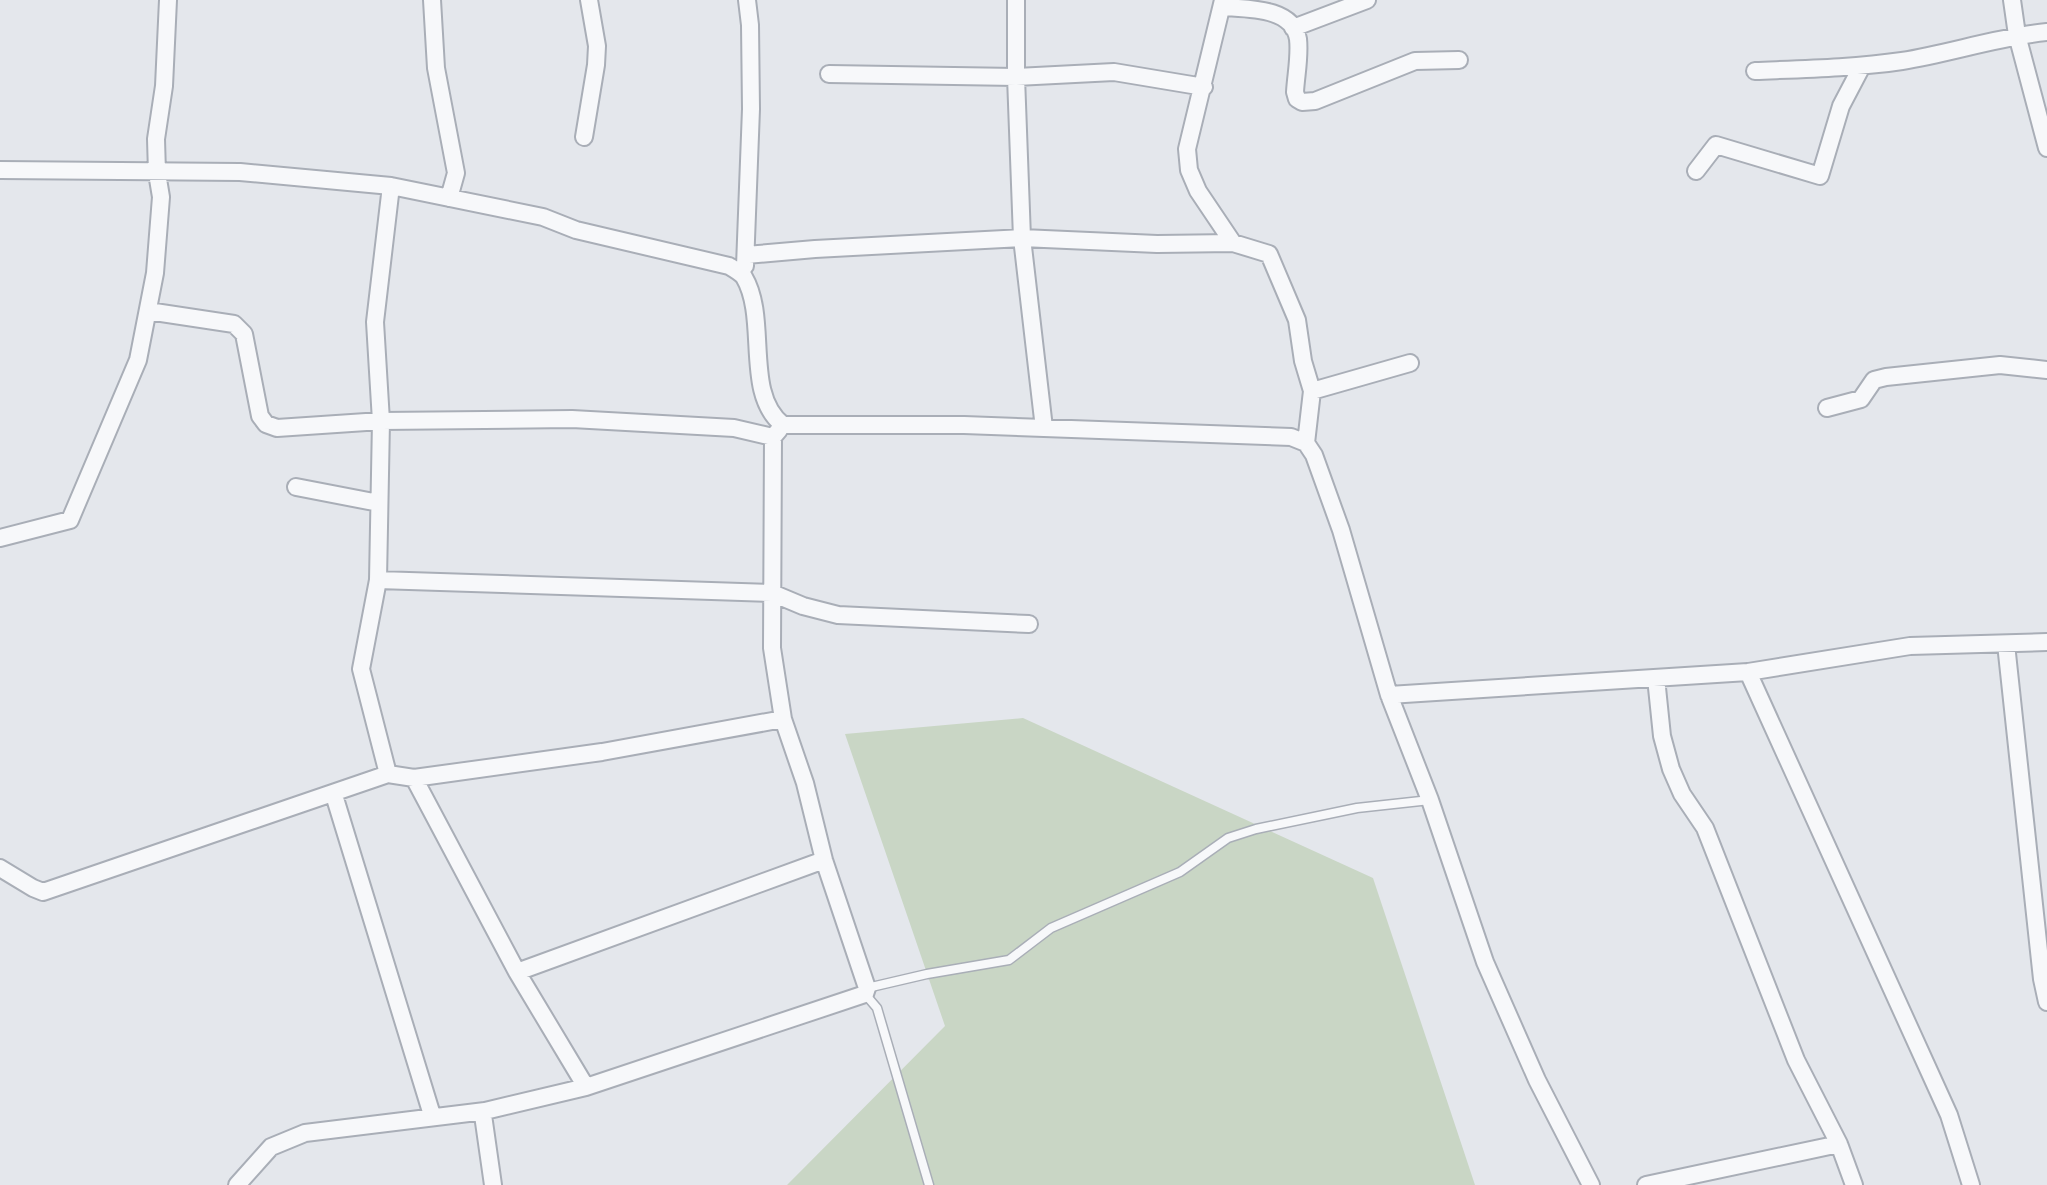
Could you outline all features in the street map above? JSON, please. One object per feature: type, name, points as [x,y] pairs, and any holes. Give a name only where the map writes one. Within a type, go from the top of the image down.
[{"type":"street","points":[[0,538],[69,520],[138,360],[161,228],[156,139],[164,86],[168,0]]},
{"type":"street","points":[[432,0],[436,68],[456,173],[449,198]]},
{"type":"street","points":[[584,137],[597,65],[597,46],[589,0]]},
{"type":"street","points":[[237,1185],[271,1147],[305,1133],[432,1115],[485,1111],[586,1087],[866,991],[824,860],[805,783],[783,719],[772,648],[778,431],[763,394],[753,299],[744,276],[751,109],[750,25],[747,0]]},
{"type":"street","points":[[1016,0],[1016,76],[1022,238],[1044,428]]},
{"type":"street","points":[[1293,28],[1367,0]]},
{"type":"street","points":[[2012,0],[2017,35],[2047,148]]},
{"type":"street","points":[[1233,243],[1198,191],[1189,170],[1187,150],[1222,4],[1277,14],[1289,20],[1298,39],[1295,92],[1297,99],[1302,102],[1315,101],[1415,61],[1459,60]]},
{"type":"street","points":[[1755,71],[1862,66],[1947,53],[2017,35],[2047,32]]},
{"type":"street","points":[[1696,171],[1716,145],[1820,176],[1841,106],[1862,66]]},
{"type":"street","points":[[829,74],[1016,76],[1114,72],[1203,87]]},
{"type":"street","points":[[0,170],[240,172],[391,186],[543,217],[576,230],[729,266],[744,276]]},
{"type":"street","points":[[388,774],[361,669],[378,580],[381,421],[375,322],[391,186]]},
{"type":"street","points":[[746,255],[1022,238],[1157,244],[1233,243],[1269,254],[1297,320],[1303,361],[1312,391],[1306,443]]},
{"type":"street","points":[[148,311],[234,324],[240,328],[244,334],[260,416],[266,424],[278,428],[381,421],[572,419],[778,431],[1044,428],[1291,437],[1306,443],[1314,455],[1341,530],[1389,695],[1430,800],[1485,962],[1538,1080],[1591,1185]]},
{"type":"street","points":[[1312,391],[1410,363]]},
{"type":"street","points":[[1827,408],[1861,399],[1874,380],[1886,377],[2000,365],[2047,370]]},
{"type":"street","points":[[296,487],[379,502]]},
{"type":"street","points":[[378,580],[772,593],[803,606],[838,615],[1029,624]]},
{"type":"street","points":[[1389,695],[1748,672],[1910,646],[2047,642]]},
{"type":"street","points":[[2006,644],[2047,1002]]},
{"type":"street","points":[[1748,672],[1949,1115],[1971,1185]]},
{"type":"street","points":[[1656,678],[1662,736],[1671,769],[1682,794],[1705,828],[1796,1060],[1839,1144],[1854,1185]]},
{"type":"street","points":[[0,868],[43,892],[334,795],[388,774],[414,778],[602,752],[783,719]]},
{"type":"street","points":[[414,778],[517,972],[586,1087]]},
{"type":"street","points":[[334,795],[432,1115]]},
{"type":"street","points":[[517,972],[824,860]]},
{"type":"street","points":[[485,1111],[483,1115],[493,1185]]},
{"type":"street","points":[[1646,1185],[1839,1144]]},
{"type":"lane","points":[[929,1185],[877,1008],[866,991],[927,974],[991,966],[1009,960],[1051,928],[1180,872],[1228,838],[1256,829],[1357,808],[1430,800]]},
{"type":"green space","points":[[1023,718],[1373,878],[1475,1185],[787,1185],[945,1026],[845,734]]}]
